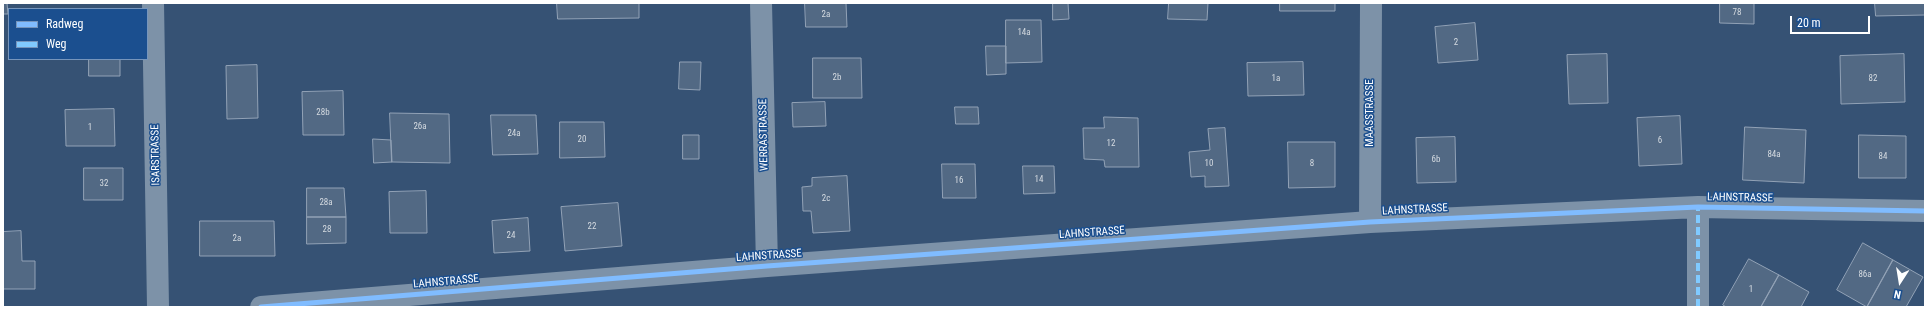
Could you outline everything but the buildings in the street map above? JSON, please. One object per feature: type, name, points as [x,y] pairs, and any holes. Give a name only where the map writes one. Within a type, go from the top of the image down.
[{"type":"street","name":"ISARSTRASSE","points":[[153,3],[158,307]]},
{"type":"street","name":"WERRASTRASSE","points":[[760,3],[767,266]]},
{"type":"street","name":"MAASSTRASSE","points":[[1370,222],[1371,3]]},
{"type":"street","name":"LAHNSTRASSE","points":[[261,307],[314,305],[767,266],[1370,222],[1698,207],[1925,211]]},
{"type":"street","points":[[1698,207],[1698,307]]},
{"type":"marked path","points":[[1698,207],[1698,307]]},
{"type":"cycle path","points":[[261,307],[767,266],[1370,222],[1698,207],[1925,211]]}]
